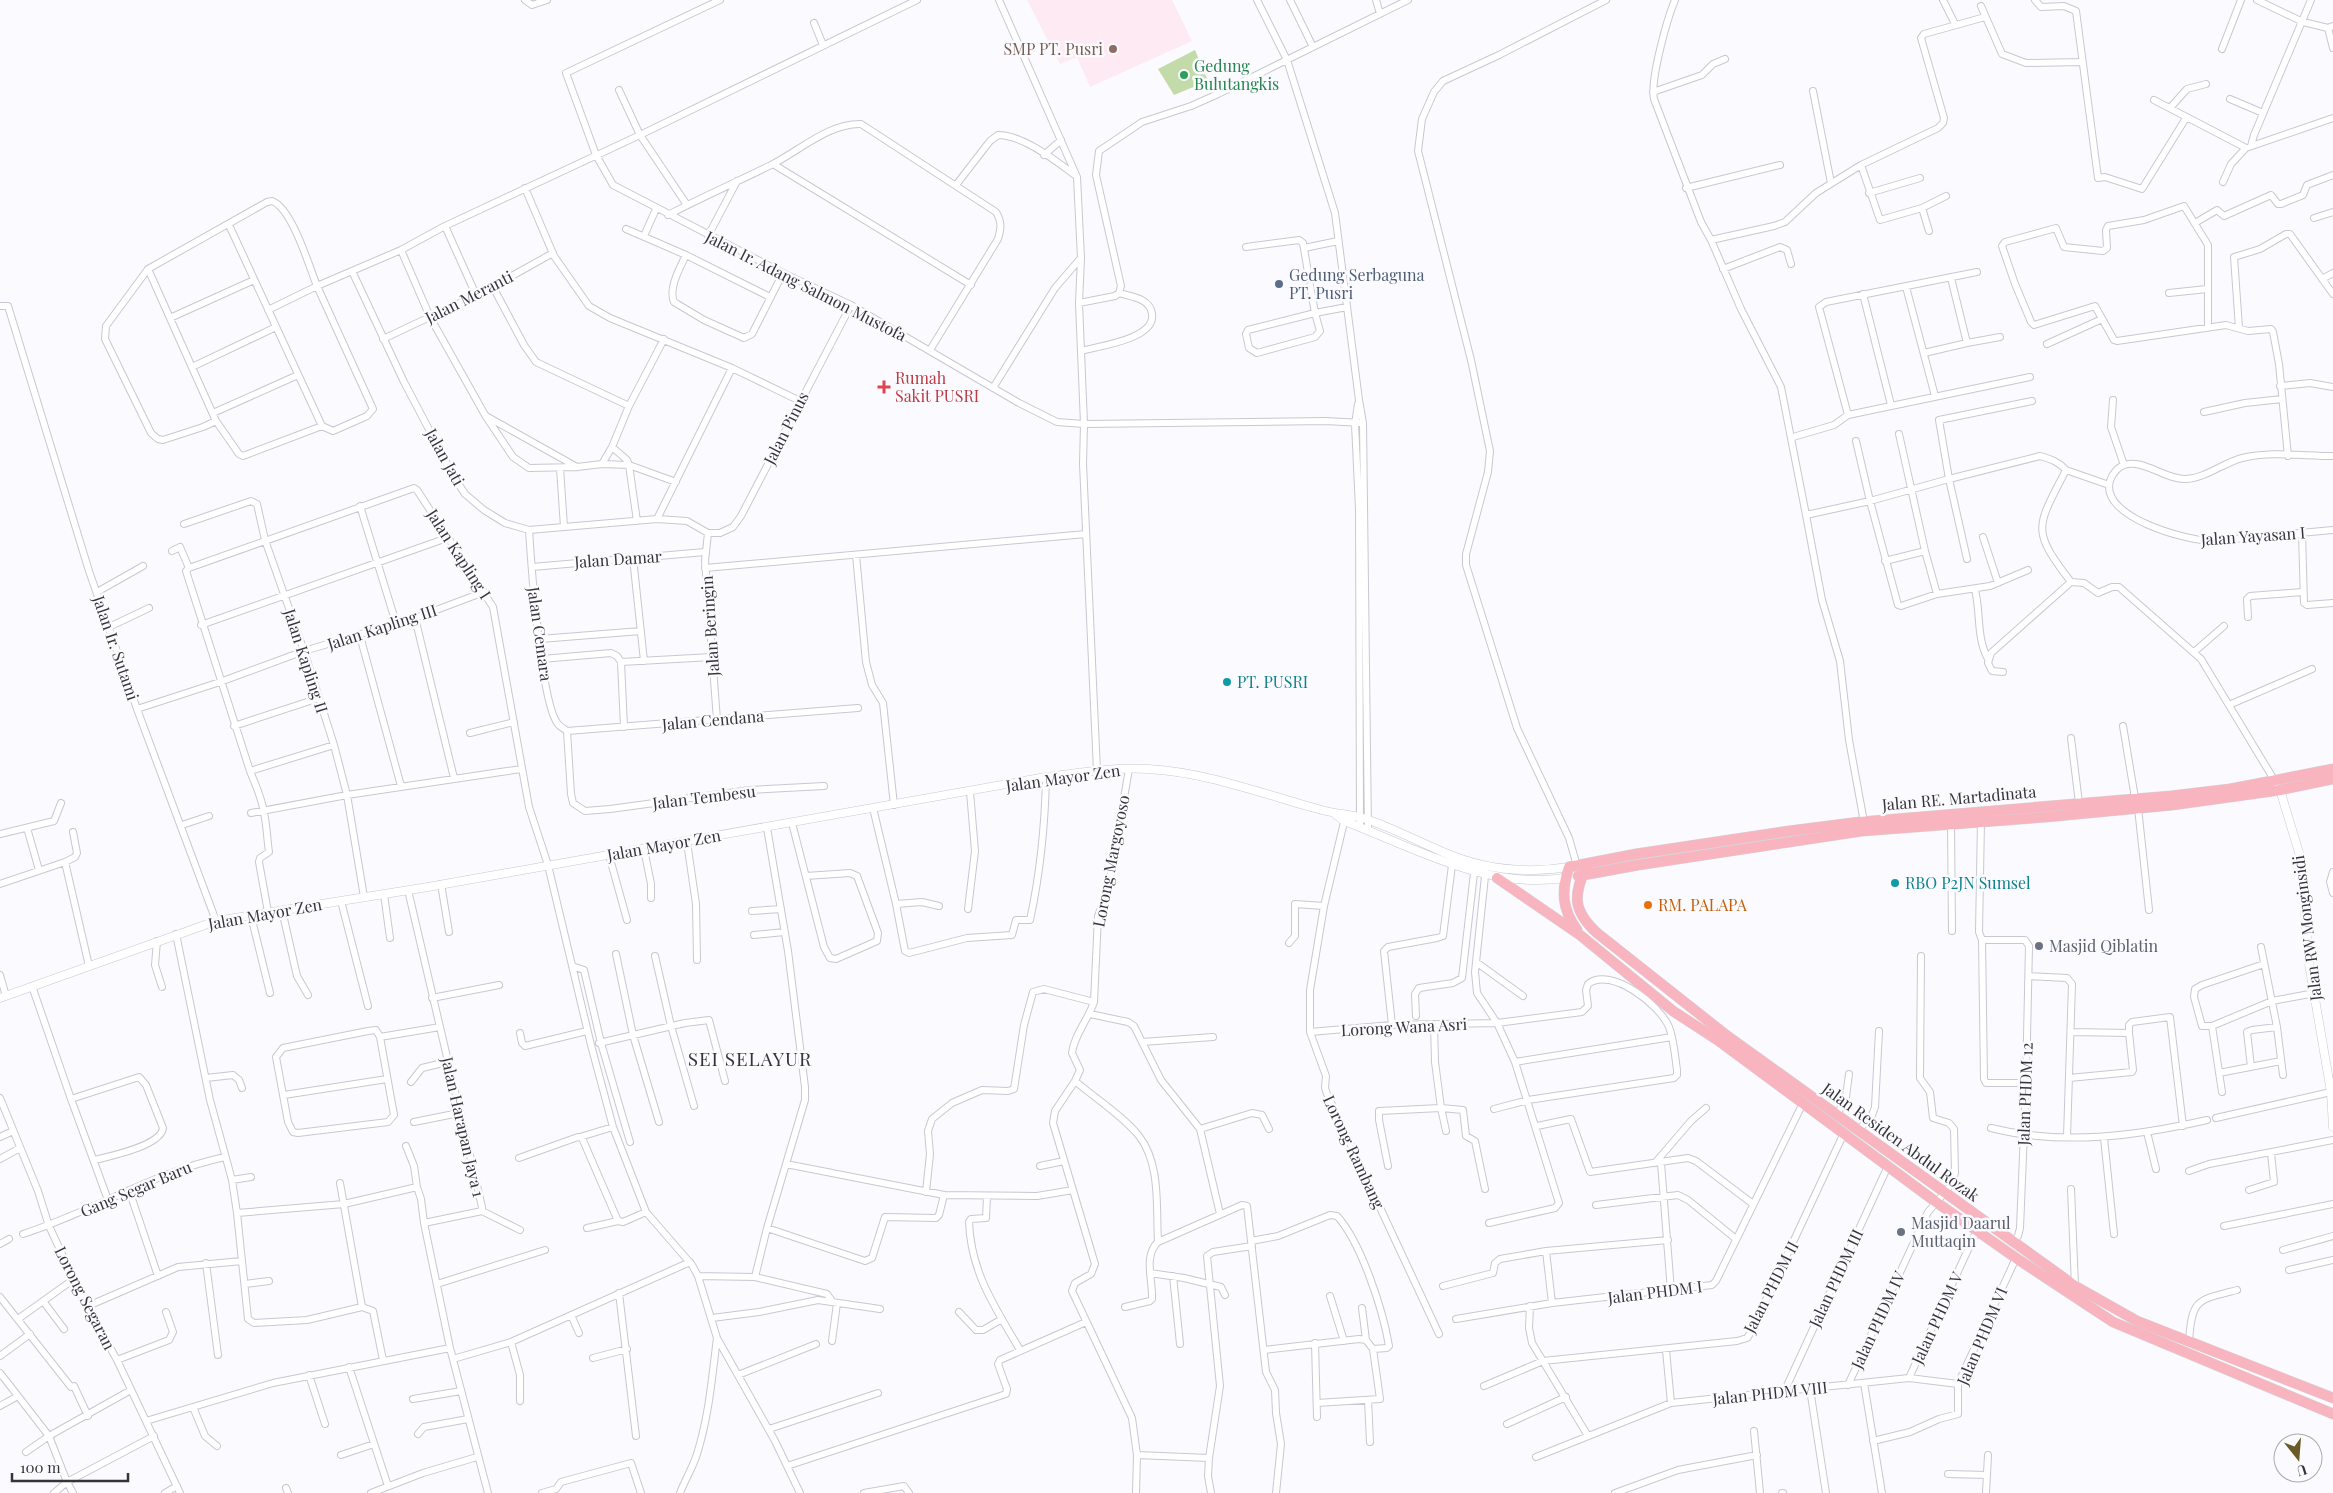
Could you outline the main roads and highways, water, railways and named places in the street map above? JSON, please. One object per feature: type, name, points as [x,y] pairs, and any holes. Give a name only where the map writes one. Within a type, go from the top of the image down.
[{"type":"highway","name":"Jalan RE. Martadinata","points":[[1565,878],[1573,867],[1587,864],[1759,841],[1864,822],[1919,821],[2079,802],[2136,803],[2230,789],[2333,768]]},
{"type":"highway","points":[[1580,935],[1570,920],[1563,900],[1565,878],[1759,841],[1862,830],[1919,821],[1951,823],[2046,817],[2136,803],[2231,798],[2333,779]]},
{"type":"highway","name":"Jalan Residen Abdul Rozak","points":[[1587,864],[1576,895],[1577,902],[1584,919],[1597,933],[1726,1035],[2013,1242],[2075,1286],[2137,1321],[2333,1398]]},
{"type":"highway","name":"Jalan Residen Abdul Rozak","points":[[1497,878],[1580,935],[1663,1008],[1719,1041],[1936,1202],[2113,1322],[2333,1414]]},
{"type":"place","name":"SMP PT. Pusri","points":[[1113,49]]},
{"type":"place","name":"Gedung Bulutangkis","points":[[1184,75]]},
{"type":"place","name":"Gedung Serbaguna PT. Pusri","points":[[1279,284]]},
{"type":"place","name":"Rumah Sakit PUSRI","points":[[884,387]]},
{"type":"place","name":"PT. PUSRI","points":[[1227,682]]},
{"type":"place","name":"RBO P2JN Sumsel","points":[[1895,883]]},
{"type":"place","name":"RM. PALAPA","points":[[1648,905]]},
{"type":"place","name":"Masjid Qiblatin","points":[[2039,946]]},
{"type":"place","name":"Masjid Daarul Muttaqin","points":[[1901,1232]]},
{"type":"district","name":"SEI SELAYUR","points":[[750,1059]]}]
